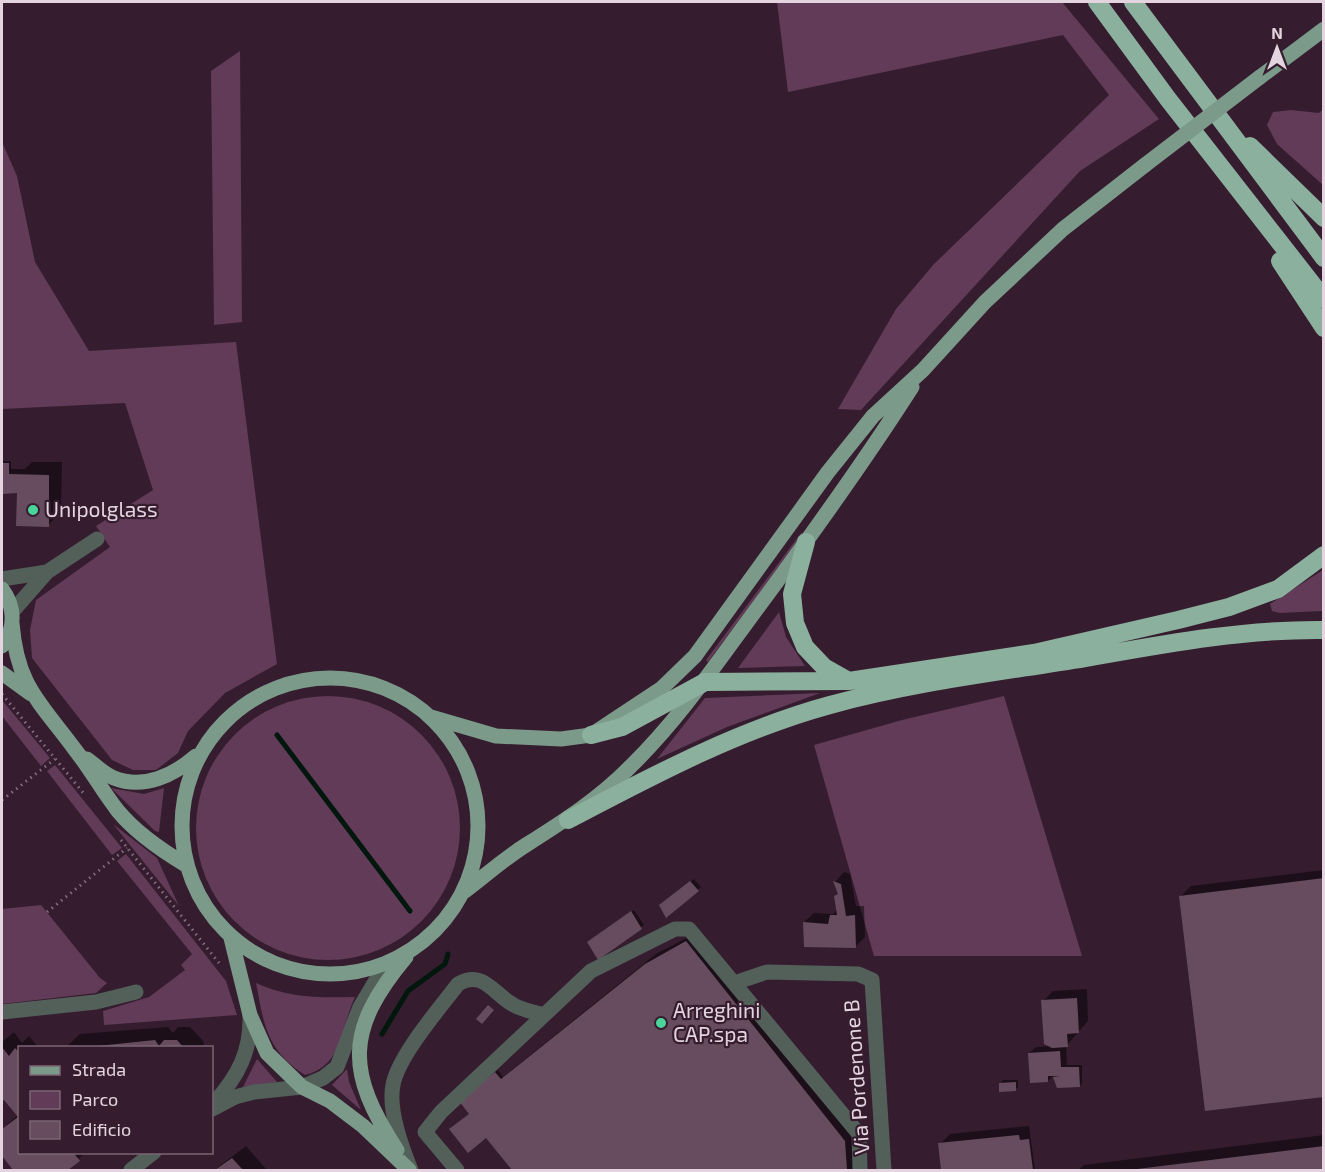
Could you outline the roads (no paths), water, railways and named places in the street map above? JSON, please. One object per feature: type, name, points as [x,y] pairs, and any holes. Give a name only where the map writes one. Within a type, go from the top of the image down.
[{"type":"highway","points":[[1097,2],[1248,213],[1323,328]]},
{"type":"highway","points":[[1133,2],[1323,258]]},
{"type":"highway","points":[[1189,76],[1257,153],[1323,218]]},
{"type":"highway","points":[[1168,99],[1323,299]]},
{"type":"highway","points":[[806,542],[792,594],[795,623],[805,647],[824,668],[849,681]]},
{"type":"highway","points":[[591,735],[622,727],[705,682],[849,681],[1034,653],[1229,607],[1278,589],[1323,555]]},
{"type":"highway","points":[[568,820],[657,773],[755,730],[828,705],[891,690],[1235,633],[1323,630]]},
{"type":"main road","points":[[431,717],[496,736],[531,740],[591,735],[662,688],[695,656],[828,472],[873,416],[923,370],[986,302],[1064,229],[1323,29]]},
{"type":"main road","points":[[465,891],[525,846],[568,820],[630,767],[705,682],[874,447],[923,370]]},
{"type":"main road","points":[[2,589],[12,618],[18,659],[31,694]]},
{"type":"main road","points":[[2,646],[12,618]]},
{"type":"main road","points":[[2,673],[31,694],[77,752],[119,812],[141,834],[186,865]]},
{"type":"main road","points":[[77,752],[113,778],[130,782],[169,776],[200,752],[224,722],[254,698],[298,682],[326,678],[364,681],[400,695],[431,717],[450,738],[465,763],[475,790],[479,819],[478,848],[465,891],[442,925],[411,951],[385,965],[345,974],[304,973],[265,960],[231,938],[203,905],[186,865],[181,836],[182,807],[188,779],[200,752]]},
{"type":"main road","points":[[231,938],[250,1015],[267,1053],[302,1086],[330,1101],[363,1126],[410,1170]]},
{"type":"main road","points":[[410,1170],[386,1133],[364,1091],[358,1064],[364,1022],[375,998],[411,951]]},
{"type":"street","points":[[12,618],[47,572],[97,539]]},
{"type":"street","points":[[2,579],[47,572]]},
{"type":"street","points":[[457,1170],[425,1132],[441,1112],[591,971],[675,929],[689,929],[859,1134],[860,1170]]},
{"type":"street","points":[[213,1108],[235,1097],[254,1092],[302,1086],[323,1078],[337,1067],[360,1007],[385,965]]},
{"type":"street","name":"Via Pordenone B","points":[[734,983],[767,972],[858,974],[872,980],[884,1170]]},
{"type":"street","points":[[410,1170],[399,1139],[393,1085],[400,1065],[458,984],[469,978],[477,979],[488,984],[515,1006],[544,1015]]},
{"type":"street","points":[[2,1012],[96,1002],[136,992]]},
{"type":"street","points":[[213,1107],[242,1066],[251,1037],[250,1015]]},
{"type":"street","points":[[131,1170],[151,1154]]},
{"type":"waterway","points":[[277,735],[410,911]]},
{"type":"waterway","points":[[382,1034],[408,991],[445,964],[448,954]]},
{"type":"place","name":"Unipolglass","points":[[33,510]]},
{"type":"place","name":"Arreghini CAP.spa","points":[[661,1023]]}]
